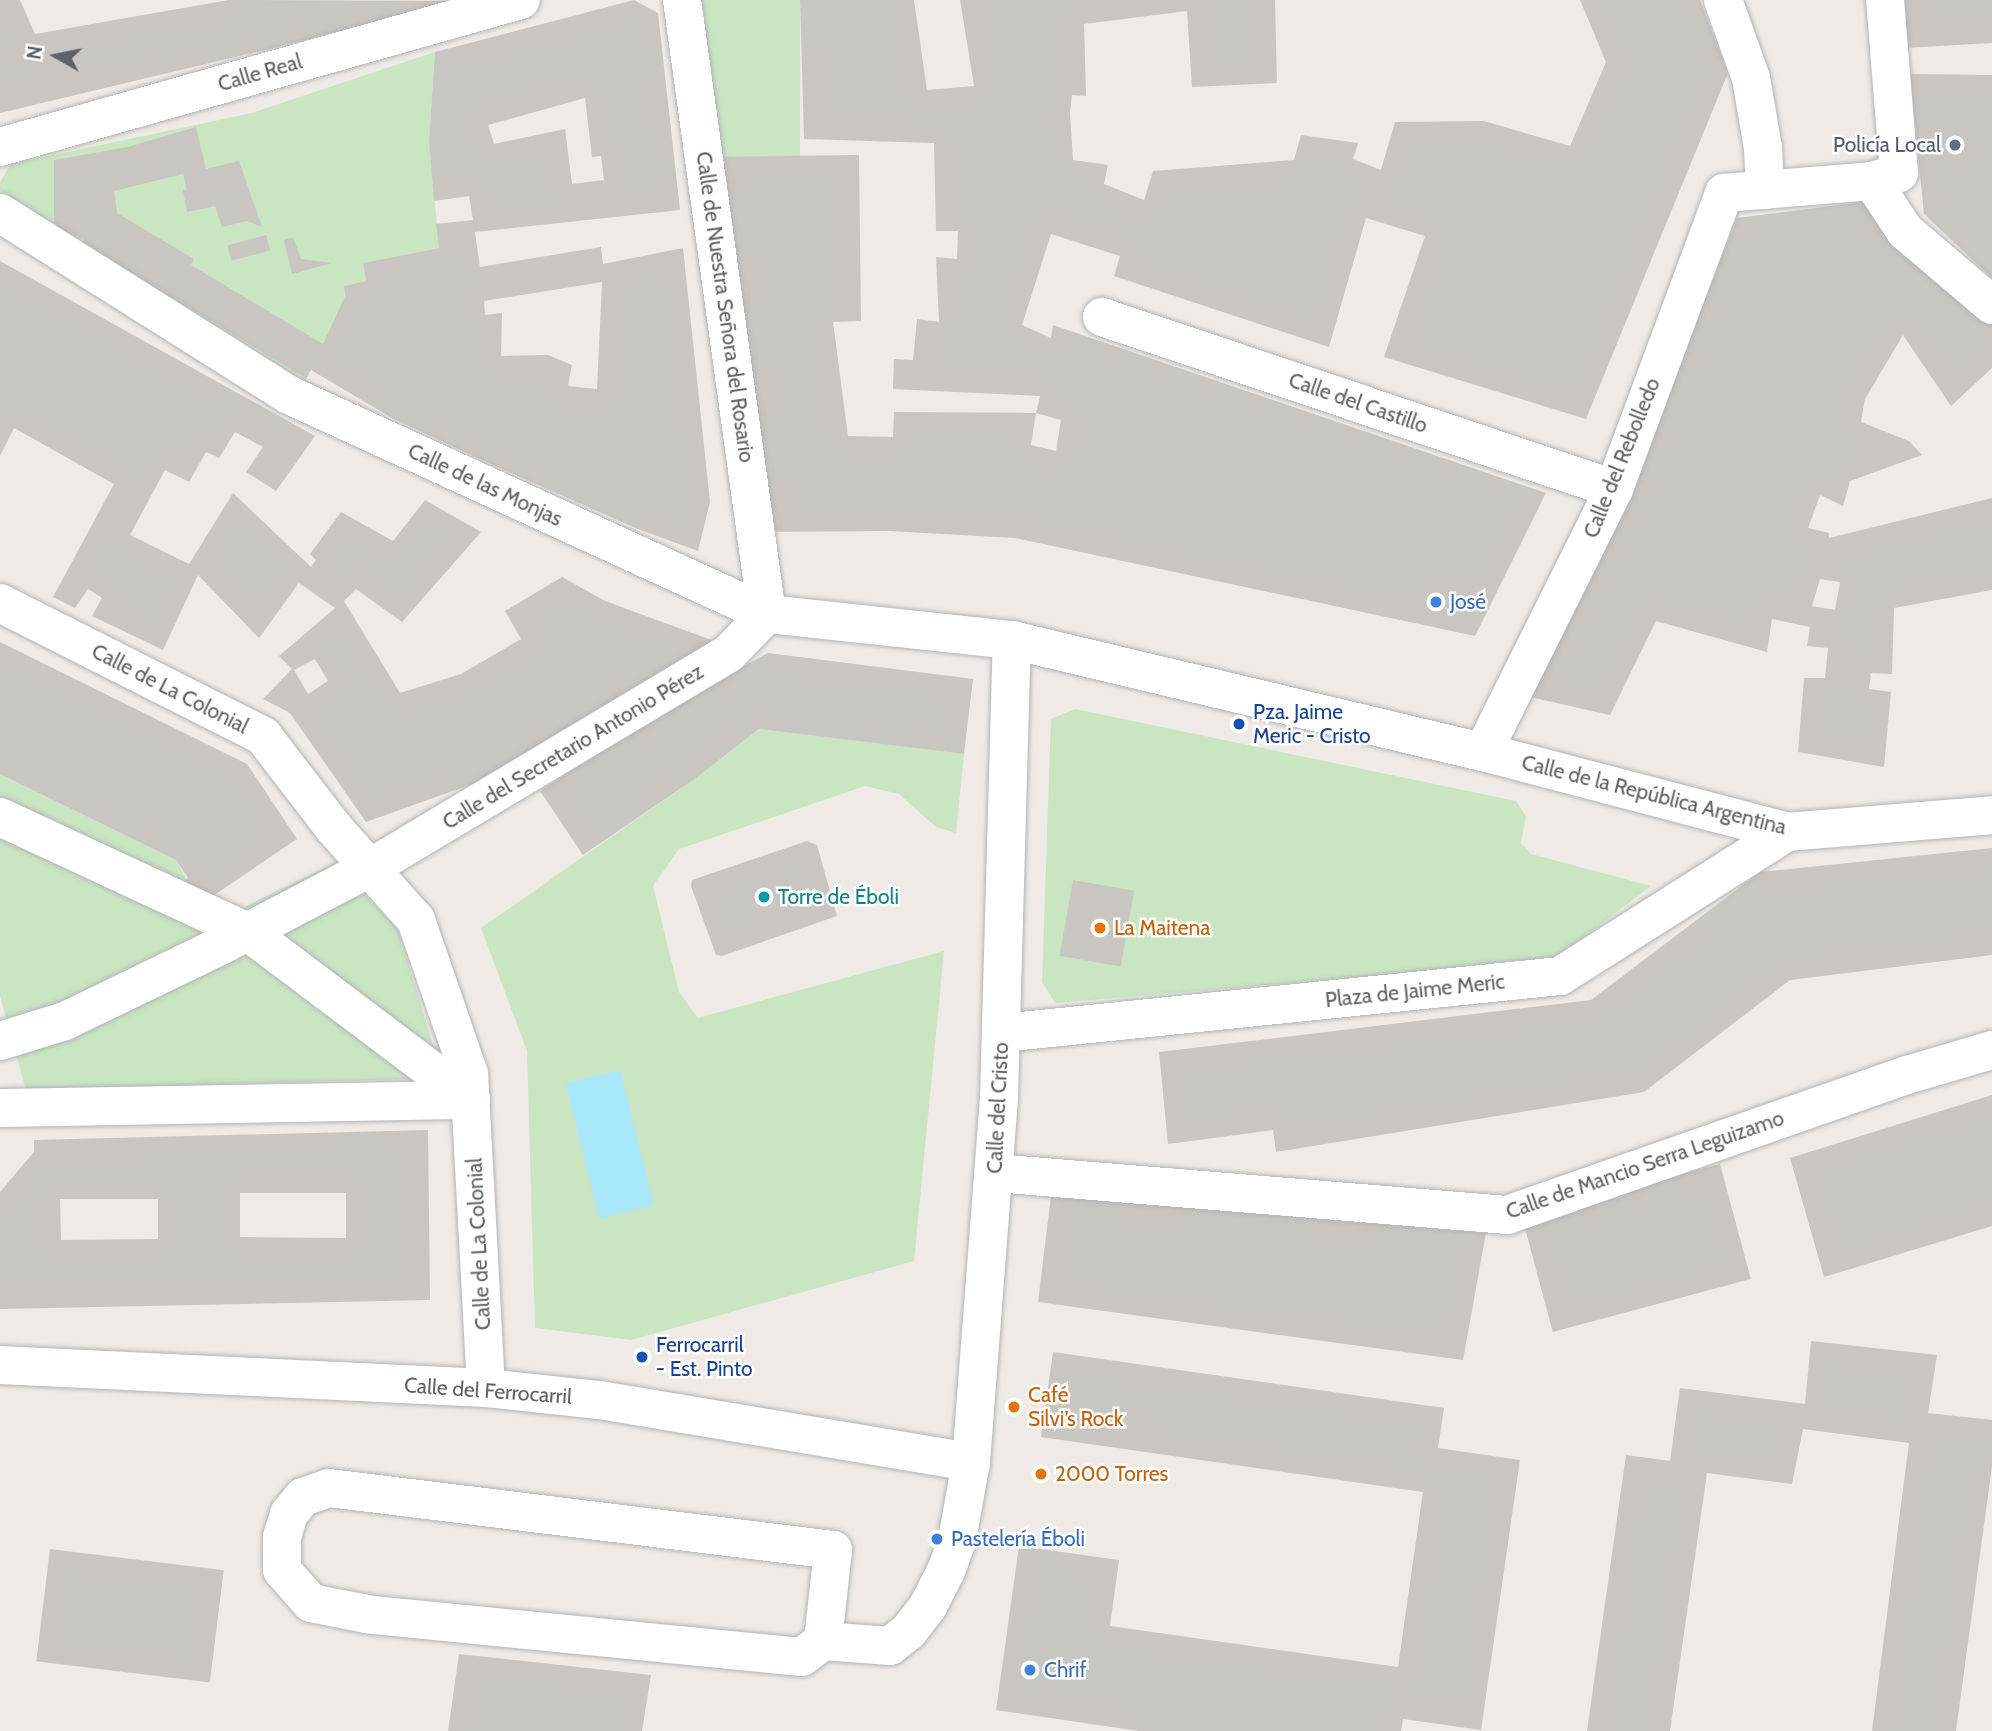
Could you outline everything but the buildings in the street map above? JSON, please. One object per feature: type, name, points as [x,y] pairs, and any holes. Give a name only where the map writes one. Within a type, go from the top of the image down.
[{"type":"street","name":"Calle Real","points":[[0,147],[521,0]]},
{"type":"street","name":"Calle de Nuestra Señora del Rosario","points":[[682,0],[767,614]]},
{"type":"street","points":[[1723,0],[1751,78],[1763,148],[1765,190],[1886,177]]},
{"type":"street","points":[[1885,0],[1886,177],[1905,231],[1992,305]]},
{"type":"street","name":"Calle del Rebolledo","points":[[1483,752],[1614,489],[1724,193],[1765,190]]},
{"type":"street","name":"Calle de las Monjas","points":[[0,213],[289,394],[767,614],[1012,640]]},
{"type":"street","name":"Calle del Castillo","points":[[1102,317],[1614,489]]},
{"type":"street","name":"Calle de La Colonial","points":[[0,603],[264,736],[333,827],[416,920],[469,1074],[486,1388]]},
{"type":"street","name":"Calle del Secretario Antonio Pérez","points":[[370,868],[728,654],[767,614]]},
{"type":"street","points":[[1012,640],[1483,752]]},
{"type":"street","name":"Calle del Cristo","points":[[823,1641],[890,1646],[908,1632],[928,1606],[946,1572],[957,1540],[971,1462],[995,1173],[1002,1033],[1012,640]]},
{"type":"street","name":"Calle de la República Argentina","points":[[1483,752],[1787,832],[1992,816]]},
{"type":"street","points":[[0,817],[248,932],[471,1100]]},
{"type":"street","name":"Plaza de Jaime Meric","points":[[1002,1033],[1560,976],[1787,832]]},
{"type":"street","points":[[0,1041],[65,1021],[248,932],[370,868]]},
{"type":"street","name":"Calle de Mancio Serra Leguizamo","points":[[995,1173],[1507,1216],[1907,1075],[1992,1050]]},
{"type":"street","points":[[0,1108],[471,1100]]},
{"type":"street","name":"Calle del Ferrocarril","points":[[0,1365],[486,1388],[599,1400],[971,1462]]},
{"type":"street","points":[[329,1488],[833,1550],[823,1641],[802,1657],[367,1614],[311,1603],[282,1570],[282,1537],[289,1514],[303,1497],[329,1488]]},
{"type":"green space","points":[[700,0],[800,0],[800,158],[700,158]]},
{"type":"green space","points":[[435,52],[429,141],[439,248],[363,263],[366,281],[344,286],[345,296],[304,384],[50,233],[0,190],[0,182],[11,164],[252,113]]},
{"type":"green space","points":[[1075,709],[1516,801],[1526,816],[1521,843],[1531,854],[1651,886],[1552,961],[1055,1003],[1042,982],[1051,719]]},
{"type":"green space","points":[[759,729],[964,754],[956,833],[936,827],[899,794],[865,786],[679,849],[653,886],[679,992],[698,1018],[944,951],[914,1261],[631,1340],[535,1328],[527,1051],[481,928],[693,780]]},
{"type":"green space","points":[[0,774],[176,860],[210,924],[334,863],[398,929],[443,1078],[26,1090],[0,996]]},
{"type":"water","points":[[620,1070],[654,1205],[599,1218],[566,1084]]},
{"type":"place","name":"Policía Local","points":[[1955,145]]},
{"type":"place","name":"José","points":[[1436,602]]},
{"type":"place","name":"Pza. Jaime Meric - Cristo","points":[[1239,724]]},
{"type":"place","name":"Torre de Éboli","points":[[764,897]]},
{"type":"place","name":"La Maitena","points":[[1100,928]]},
{"type":"place","name":"Ferrocarril - Est. Pinto","points":[[642,1357]]},
{"type":"place","name":"Café Silvi’s Rock","points":[[1014,1407]]},
{"type":"place","name":"2000 Torres","points":[[1041,1474]]},
{"type":"place","name":"Pastelería Éboli","points":[[937,1539]]},
{"type":"place","name":"Chrif","points":[[1030,1670]]}]
